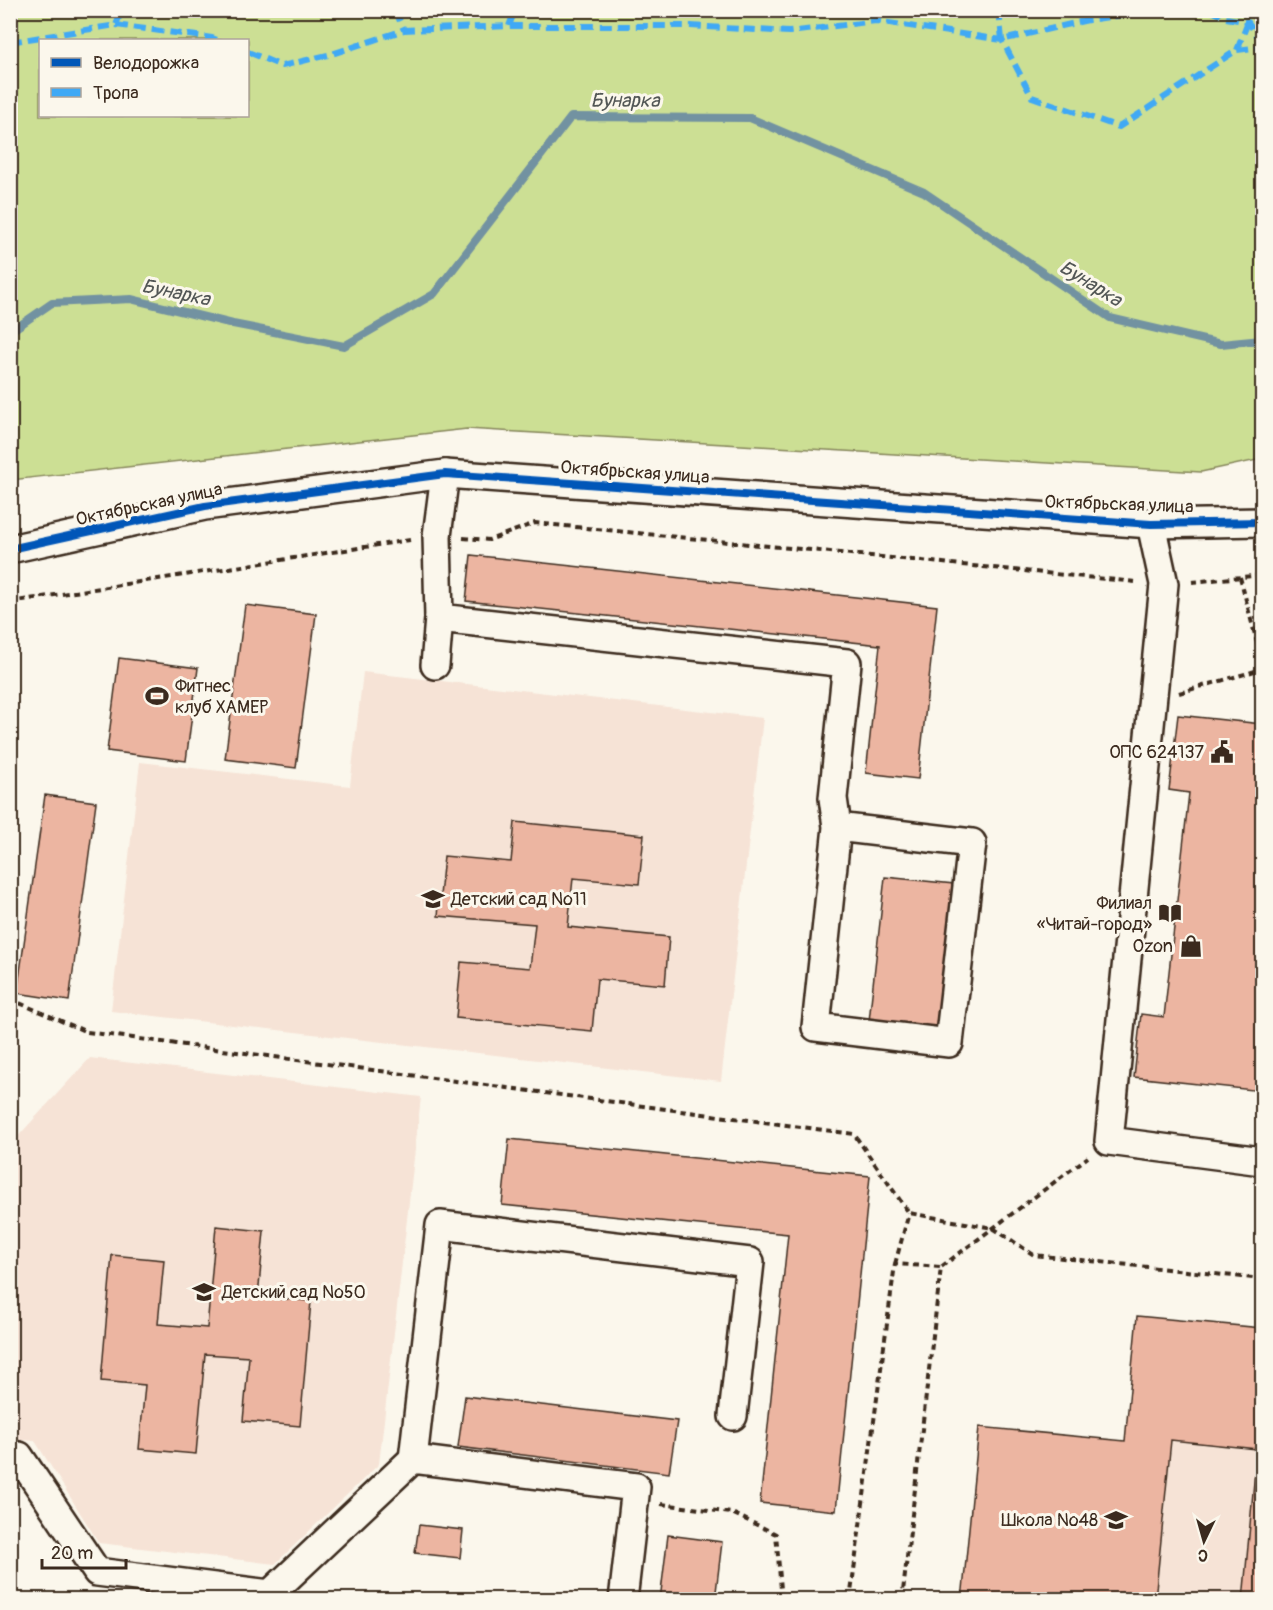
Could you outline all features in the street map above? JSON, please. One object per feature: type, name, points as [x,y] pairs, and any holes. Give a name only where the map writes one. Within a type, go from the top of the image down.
[{"type":"street","name":"Октябрьская улица","points":[[10,549],[205,506],[445,474],[1151,524],[1263,522]]},
{"type":"street","points":[[435,665],[439,618],[437,536],[445,474]]},
{"type":"street","points":[[1151,524],[1164,584],[1109,1141],[1263,1161]]},
{"type":"street","points":[[439,618],[848,663],[833,798],[837,827],[816,1027],[949,1043],[972,843],[837,827]]},
{"type":"street","points":[[10,1455],[18,1456],[97,1572],[271,1597],[413,1459],[440,1225],[750,1262],[733,1416]]},
{"type":"street","points":[[413,1459],[636,1487],[623,1599]]},
{"type":"path","points":[[10,602],[437,536],[489,540],[535,523],[1164,584],[1263,575]]},
{"type":"path","points":[[1240,577],[1263,662]]},
{"type":"path","points":[[1152,701],[1263,669]]},
{"type":"path","points":[[10,999],[87,1032],[854,1134],[909,1213],[993,1228],[1034,1255],[1263,1279]]},
{"type":"path","points":[[895,1264],[941,1267],[1109,1141]]},
{"type":"path","points":[[850,1599],[895,1264],[909,1213]]},
{"type":"path","points":[[902,1599],[941,1267]]},
{"type":"path","points":[[634,1500],[732,1513],[776,1534],[782,1599]]},
{"type":"shaded area","name":"Детский сад №11","points":[[363,672],[763,718],[721,1081],[111,1011],[140,762],[350,786]]},
{"type":"shaded area","name":"Детский сад №50","points":[[90,1058],[421,1097],[379,1464],[275,1564],[99,1543],[35,1441],[11,1439],[10,1145]]},
{"type":"shaded area","name":"Школа №48","points":[[1137,1316],[1262,1328],[1262,1599],[962,1600],[979,1427],[1125,1441]]},
{"type":"green space","points":[[10,11],[1262,11],[1262,459],[1201,472],[467,429],[11,480]]},
{"type":"building","points":[[471,555],[937,606],[918,779],[866,773],[880,645],[466,601]]},
{"type":"building","points":[[245,605],[316,614],[296,768],[225,759]]},
{"type":"building","points":[[119,658],[198,668],[186,761],[107,751]]},
{"type":"building","points":[[1178,715],[1262,724],[1262,1091],[1134,1077],[1141,1014],[1164,1017],[1189,793],[1169,790]]},
{"type":"building","points":[[45,795],[96,802],[69,1001],[17,993]]},
{"type":"building","points":[[515,822],[644,835],[639,884],[573,878],[568,927],[669,937],[665,985],[597,979],[592,1031],[456,1018],[461,962],[530,968],[535,924],[438,916],[444,856],[511,862]]},
{"type":"building","points":[[885,877],[954,884],[937,1037],[868,1030]]},
{"type":"building","points":[[509,1139],[870,1176],[836,1511],[760,1503],[788,1234],[502,1205]]},
{"type":"building","points":[[216,1226],[264,1231],[258,1297],[311,1301],[300,1426],[243,1421],[249,1357],[205,1354],[196,1454],[139,1449],[145,1385],[101,1381],[112,1255],[164,1260],[158,1324],[207,1328]]},
{"type":"building","name":"Школа №48","points":[[1137,1316],[1262,1328],[1262,1600],[1243,1600],[1257,1449],[1171,1440],[1155,1600],[962,1600],[979,1427],[1125,1441]]},
{"type":"building","points":[[465,1396],[677,1421],[669,1473],[458,1447]]},
{"type":"building","points":[[419,1525],[463,1530],[460,1558],[415,1553]]},
{"type":"building","points":[[668,1535],[722,1542],[715,1600],[660,1600]]},
{"type":"waterway","name":"Бунарка","points":[[10,332],[52,303],[131,299],[233,324],[344,346],[434,294],[571,117],[750,118],[924,192],[1110,318],[1221,344],[1262,340]]},
{"type":"marked path","points":[[10,42],[116,25],[122,10]]},
{"type":"marked path","points":[[395,10],[404,30]]},
{"type":"marked path","points":[[509,26],[515,10]]},
{"type":"marked path","points":[[999,10],[1002,40],[1088,20],[1157,10]]},
{"type":"marked path","points":[[1210,10],[1226,18],[1248,22],[1262,42]]},
{"type":"marked path","points":[[1237,50],[1255,10]]},
{"type":"marked path","points":[[249,52],[282,66],[332,54],[404,30],[509,26],[691,26],[789,32],[876,21],[1002,40],[1032,97],[1119,127],[1237,50],[1262,47]]},
{"type":"marked path","points":[[116,25],[214,39]]},
{"type":"cycle path","points":[[10,549],[205,506],[445,474],[1151,524],[1262,522]]},
{"type":"place","name":"Фитнес клуб ХАМЕР","points":[[157,696]]},
{"type":"place","name":"ОПС 624137","points":[[1222,752]]},
{"type":"place","name":"Детский сад №11","points":[[433,899]]},
{"type":"place","name":"Филиал «Читай-город»","points":[[1170,913]]},
{"type":"place","name":"Ozon","points":[[1191,946]]},
{"type":"place","name":"Детский сад №50","points":[[204,1292]]},
{"type":"place","name":"Школа №48","points":[[1116,1520]]}]
